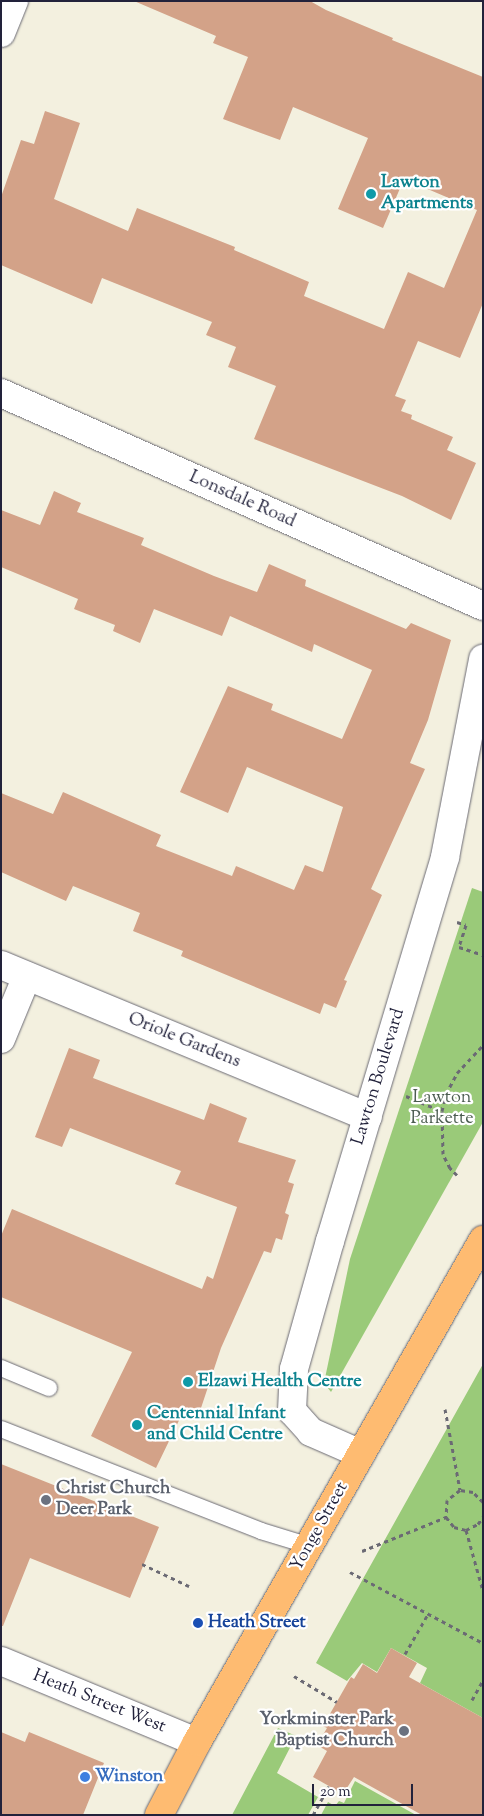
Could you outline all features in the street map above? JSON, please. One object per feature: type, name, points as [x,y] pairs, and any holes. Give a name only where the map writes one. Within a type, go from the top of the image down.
[{"type":"main road","name":"Yonge Street","points":[[159,1815],[197,1742],[483,1240]]},
{"type":"street","points":[[1,33],[14,1]]},
{"type":"street","name":"Lonsdale Road","points":[[1,392],[483,606]]},
{"type":"street","name":"Lawton Boulevard","points":[[361,1454],[311,1432],[292,1411],[294,1370],[445,857],[483,659]]},
{"type":"street","name":"Oriole Gardens","points":[[1,965],[368,1117]]},
{"type":"street","points":[[1,1039],[27,976]]},
{"type":"street","name":"Heath Street West","points":[[1,1661],[197,1742]]},
{"type":"lane","points":[[1,1368],[49,1388]]},
{"type":"lane","points":[[1,1429],[261,1531],[310,1546]]},
{"type":"path","points":[[466,925],[459,947],[483,955]]},
{"type":"path","points":[[457,1175],[450,1168],[444,1154],[442,1111],[446,1094],[457,1073],[483,1045]]},
{"type":"path","points":[[398,1093],[442,1111]]},
{"type":"path","points":[[445,1409],[460,1490]]},
{"type":"path","points":[[483,1501],[473,1492],[460,1490],[447,1500],[446,1517],[454,1527],[466,1530],[478,1524],[483,1517]]},
{"type":"path","points":[[362,1551],[446,1517]]},
{"type":"path","points":[[466,1530],[483,1592]]},
{"type":"path","points":[[142,1564],[189,1586]]},
{"type":"path","points":[[350,1572],[483,1643]]},
{"type":"path","points":[[405,1654],[428,1614]]},
{"type":"path","points":[[294,1676],[337,1702]]},
{"type":"path","points":[[472,1700],[483,1680]]},
{"type":"path","points":[[313,1815],[329,1786]]},
{"type":"green space","name":"Lawton Parkette","points":[[472,888],[483,892],[483,1122],[331,1392],[324,1383],[350,1259]]},
{"type":"green space","points":[[483,1364],[483,1718],[420,1683],[427,1668],[391,1648],[377,1672],[362,1663],[347,1681],[316,1663]]},
{"type":"green space","points":[[278,1728],[296,1736],[277,1773],[318,1797],[308,1815],[232,1815]]},
{"type":"green space","points":[[355,1781],[416,1815],[321,1815],[328,1802],[335,1806],[339,1801],[344,1803]]},
{"type":"building","points":[[134,1],[310,1],[326,10],[393,38],[392,40],[483,77],[483,303],[460,358],[418,341],[395,396],[406,400],[401,411],[412,415],[411,419],[453,437],[447,450],[476,463],[451,520],[402,496],[254,439],[276,386],[228,367],[236,347],[206,335],[212,322],[102,278],[92,304],[1,265],[1,197],[21,140],[34,144],[45,111],[80,123],[54,199],[128,231],[137,208],[235,247],[234,250],[309,282],[304,296],[384,329],[408,272],[444,288],[477,210],[404,179],[383,228],[338,209],[368,138],[293,107],[280,140],[223,119],[248,57],[213,43],[216,36]]},
{"type":"building","points":[[54,491],[81,503],[77,512],[144,538],[141,545],[214,576],[257,592],[269,564],[306,580],[305,586],[406,629],[411,623],[451,640],[428,720],[410,763],[425,769],[371,889],[382,895],[344,980],[347,981],[336,1008],[324,1003],[320,1014],[181,956],[183,951],[133,931],[140,913],[73,886],[66,901],[1,872],[1,793],[53,814],[63,792],[161,835],[156,846],[232,876],[236,866],[294,890],[305,865],[323,872],[343,807],[247,767],[228,813],[180,792],[228,686],[273,704],[271,710],[342,739],[372,670],[314,644],[312,652],[230,616],[222,636],[154,609],[140,643],[113,631],[115,625],[74,609],[78,599],[1,567],[1,510],[40,525]]},
{"type":"building","points":[[69,1048],[100,1060],[93,1078],[204,1120],[210,1103],[247,1118],[238,1142],[296,1160],[288,1182],[294,1184],[285,1213],[289,1215],[282,1240],[276,1238],[271,1253],[264,1251],[221,1348],[199,1414],[185,1408],[156,1468],[91,1436],[132,1352],[1,1297],[1,1236],[12,1209],[202,1289],[207,1276],[213,1279],[237,1207],[175,1184],[181,1171],[70,1128],[62,1147],[35,1137]]},
{"type":"building","name":"Christ Church Deer Park","points":[[1,1464],[159,1527],[130,1598],[30,1558],[3,1626],[1,1626]]},
{"type":"building","name":"Yorkminster Park Baptist Church","points":[[391,1648],[417,1663],[409,1677],[483,1718],[483,1815],[422,1815],[354,1777],[343,1794],[313,1777],[327,1751],[317,1745],[327,1728],[323,1726],[351,1677],[354,1679],[363,1664],[377,1673]]},
{"type":"building","points":[[1,1732],[25,1742],[29,1732],[104,1763],[83,1815],[1,1815]]},
{"type":"place","name":"Lawton Apartments","points":[[371,194]]},
{"type":"place","name":"Elzawi Health Centre","points":[[188,1382]]},
{"type":"place","name":"Centennial Infant and Child Centre","points":[[137,1425]]},
{"type":"place","name":"Christ Church Deer Park","points":[[46,1500]]},
{"type":"place","name":"Heath Street","points":[[198,1623]]},
{"type":"place","name":"Yorkminster Park Baptist Church","points":[[404,1731]]},
{"type":"place","name":"Winston","points":[[85,1777]]}]
